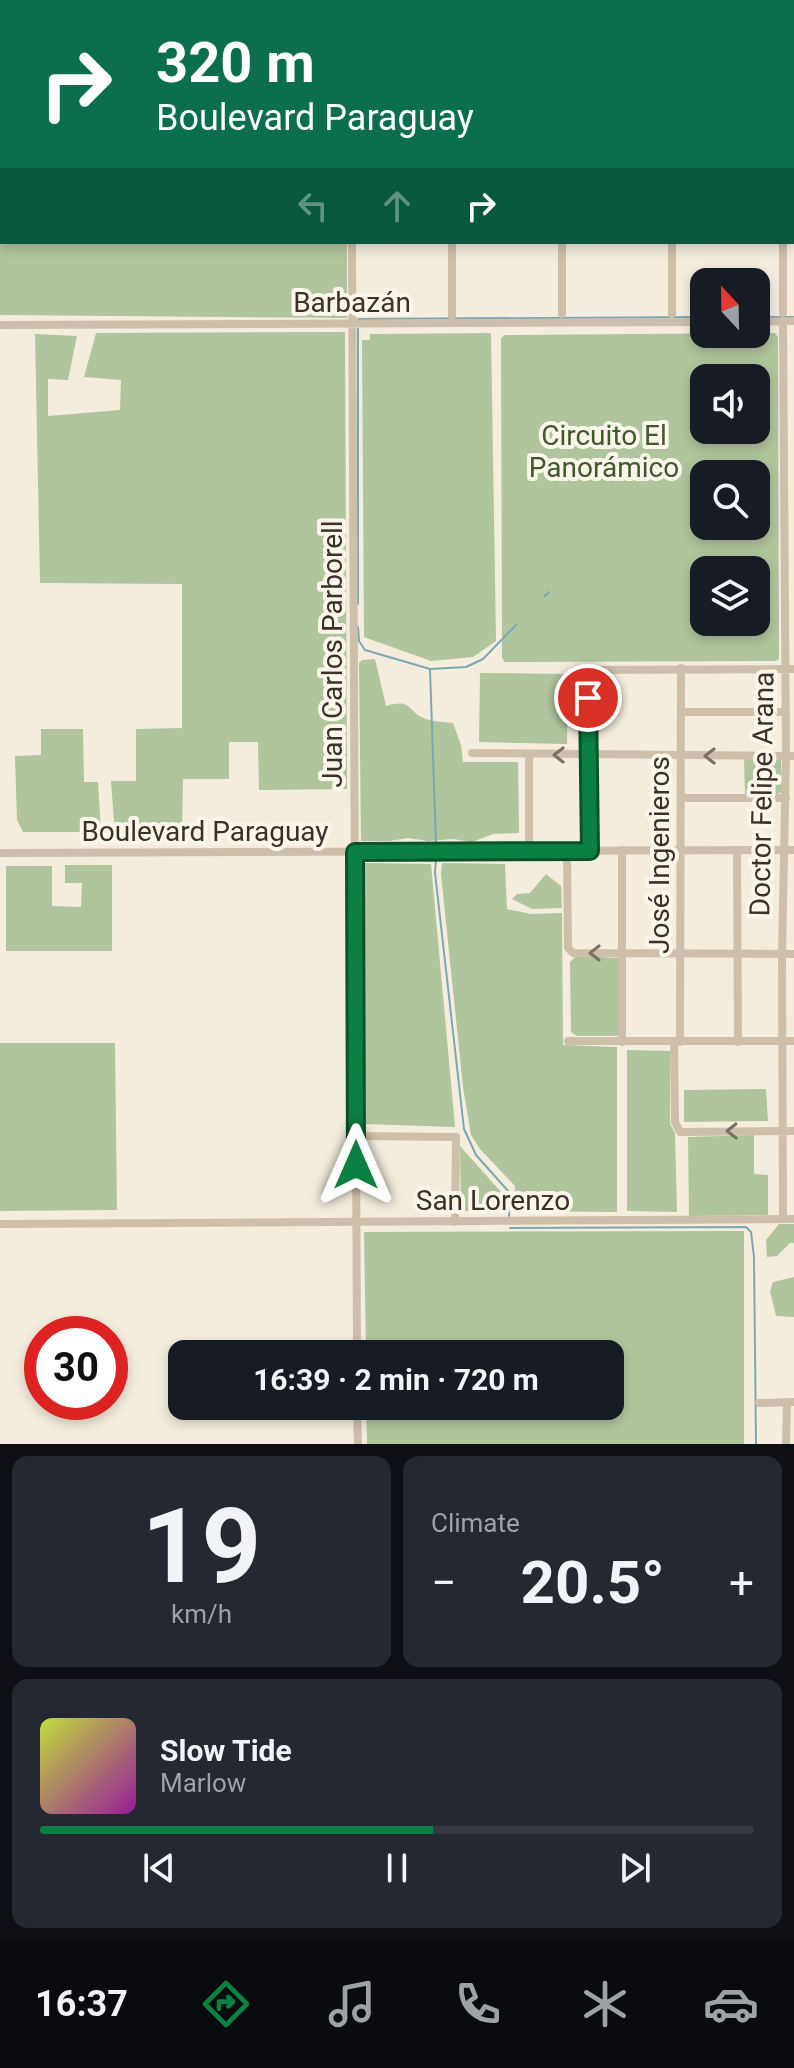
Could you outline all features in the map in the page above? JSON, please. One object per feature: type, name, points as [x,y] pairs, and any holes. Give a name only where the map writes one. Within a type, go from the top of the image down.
[{"type":"street","name":"Juan Carlos Parborell","points":[[352,244],[357,1340]]},
{"type":"street","points":[[452,244],[452,316]]},
{"type":"street","points":[[562,244],[562,314]]},
{"type":"street","points":[[672,244],[672,314]]},
{"type":"street","name":"Doctor Felipe Arana","points":[[783,244],[790,497],[786,712],[790,756],[783,850],[783,1219]]},
{"type":"street","points":[[770,319],[783,317],[794,321]]},
{"type":"street","name":"Barbazán","points":[[0,325],[690,322]]},
{"type":"street","name":"José Ingenieros","points":[[681,668],[680,954],[675,1122],[680,1132],[783,1131]]},
{"type":"street","points":[[590,851],[588,670],[789,669]]},
{"type":"street","points":[[681,712],[786,712]]},
{"type":"street","points":[[472,753],[790,756]]},
{"type":"street","points":[[529,755],[529,850]]},
{"type":"street","points":[[682,798],[786,798]]},
{"type":"street","points":[[622,850],[622,1042]]},
{"type":"street","name":"Boulevard Paraguay","points":[[0,853],[794,850]]},
{"type":"street","points":[[567,851],[570,952],[794,954]]},
{"type":"street","points":[[737,851],[738,1042]]},
{"type":"street","points":[[568,1041],[794,1041]]},
{"type":"street","points":[[783,1131],[794,1131]]},
{"type":"street","points":[[356,1136],[456,1137],[455,1222]]},
{"type":"street","name":"San Lorenzo","points":[[0,1224],[794,1219]]},
{"type":"street","points":[[759,1403],[790,1402],[786,1444]]},
{"type":"street","points":[[357,1420],[358,1444]]},
{"type":"green space","points":[[0,244],[347,244],[347,318],[0,315]]},
{"type":"green space","points":[[345,332],[347,789],[259,790],[258,742],[229,742],[229,779],[183,779],[182,834],[115,834],[111,781],[136,781],[136,729],[182,728],[182,584],[40,583],[35,334],[77,336],[68,380],[48,379],[48,416],[120,410],[121,380],[84,377],[96,333]]},
{"type":"green space","points":[[491,333],[496,641],[473,657],[431,661],[364,637],[362,340],[370,340],[370,334]]},
{"type":"green space","name":"Circuito El Panorámico","points":[[770,333],[775,333],[778,337],[779,659],[505,662],[502,658],[501,338],[505,335],[690,334],[690,348],[770,348]]},
{"type":"green space","points":[[375,659],[386,706],[406,705],[426,719],[453,723],[463,762],[518,762],[519,833],[493,834],[472,842],[408,838],[361,841],[359,663]]},
{"type":"green space","points":[[480,673],[568,674],[567,744],[479,742]]},
{"type":"green space","points":[[41,729],[83,729],[84,782],[98,782],[101,832],[23,832],[17,820],[15,756],[41,755]]},
{"type":"green space","points":[[744,759],[781,760],[782,792],[745,795]]},
{"type":"green space","points":[[364,863],[431,864],[455,1127],[365,1124]]},
{"type":"green space","points":[[442,863],[505,864],[507,909],[531,914],[562,913],[563,1045],[617,1047],[617,1212],[514,1211],[515,1186],[471,1135],[463,1087]]},
{"type":"green space","points":[[65,865],[112,865],[112,951],[6,951],[6,866],[52,866],[52,906],[81,907],[82,883],[65,883]]},
{"type":"green space","points":[[546,874],[561,886],[562,908],[532,909],[512,899],[517,894],[530,893]]},
{"type":"green space","points":[[576,956],[619,958],[620,1033],[617,1036],[577,1036],[571,1032],[570,962]]},
{"type":"green space","points":[[0,1043],[115,1043],[117,1210],[0,1211]]},
{"type":"green space","points":[[627,1050],[670,1051],[670,1124],[675,1133],[677,1212],[627,1211]]},
{"type":"green space","points":[[766,1089],[768,1121],[684,1122],[684,1090]]},
{"type":"green space","points":[[754,1135],[754,1174],[768,1175],[768,1215],[689,1216],[688,1137]]},
{"type":"green space","points":[[460,1146],[502,1193],[503,1211],[461,1211]]},
{"type":"green space","points":[[779,1224],[794,1224],[794,1243],[790,1243],[777,1256],[767,1257],[766,1240]]},
{"type":"green space","points":[[744,1231],[744,1444],[367,1444],[366,1420],[624,1420],[624,1340],[366,1340],[364,1232]]},
{"type":"green space","points":[[794,1277],[794,1317],[776,1316],[770,1291],[773,1282]]},
{"type":"waterway","points":[[358,319],[690,317]]},
{"type":"waterway","points":[[770,317],[794,317]]},
{"type":"waterway","points":[[358,329],[358,604]]},
{"type":"waterway","points":[[545,596],[549,592]]},
{"type":"waterway","points":[[436,844],[430,669],[466,667],[483,659],[516,625]]},
{"type":"waterway","points":[[358,627],[359,641],[365,650],[430,669]]},
{"type":"waterway","points":[[436,859],[435,873],[464,1129],[476,1155],[509,1192],[509,1216]]},
{"type":"waterway","points":[[510,1228],[746,1227],[751,1232],[754,1257],[756,1444]]},
{"type":"route","points":[[356,1165],[355,852],[590,851],[588,698]]}]
